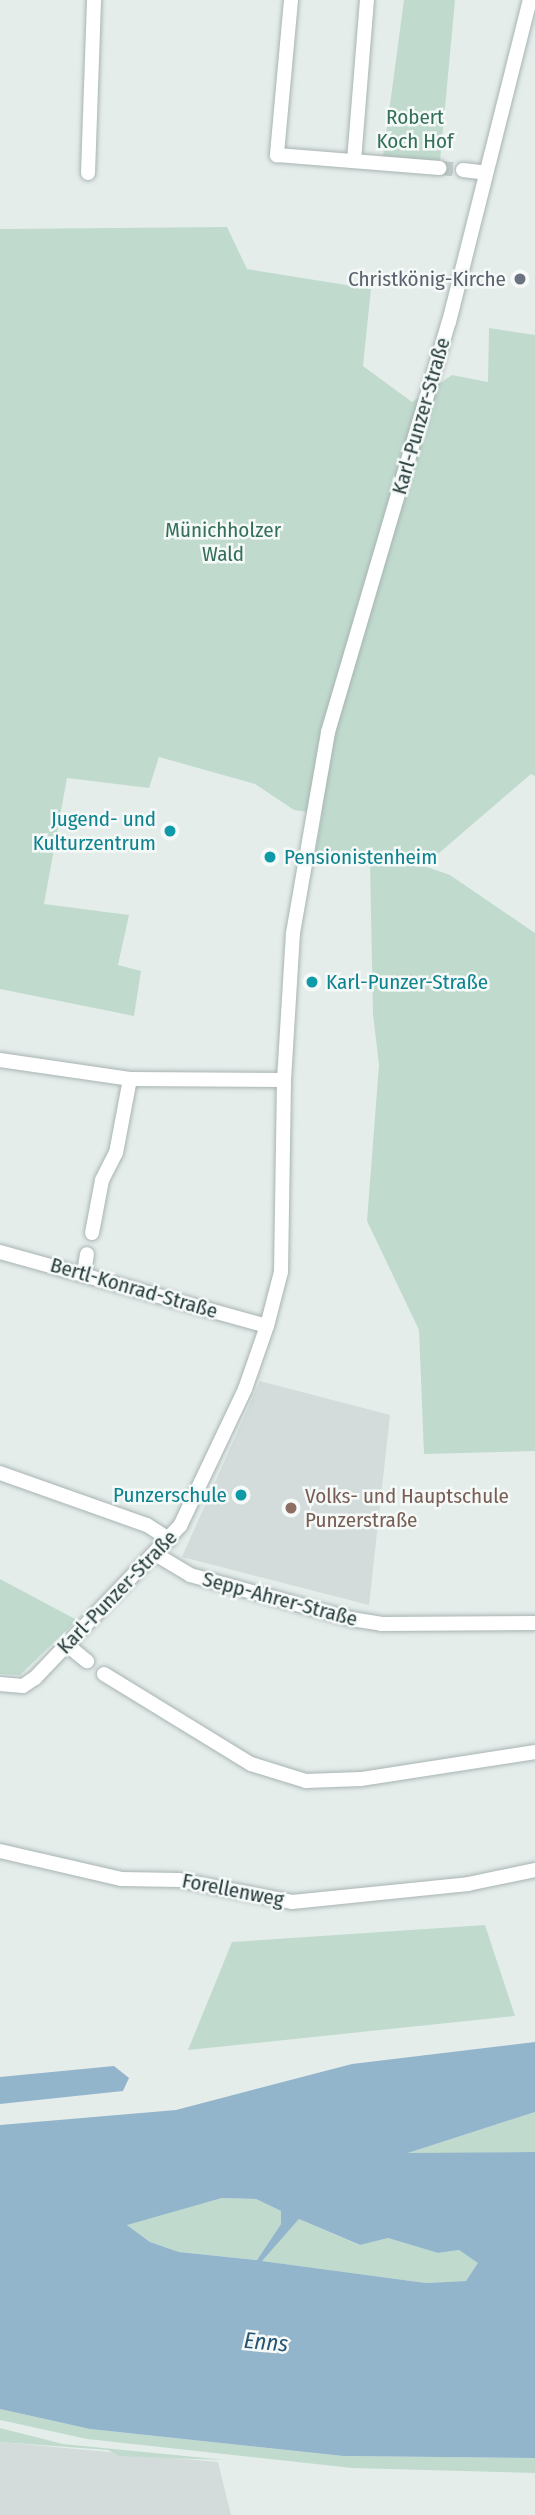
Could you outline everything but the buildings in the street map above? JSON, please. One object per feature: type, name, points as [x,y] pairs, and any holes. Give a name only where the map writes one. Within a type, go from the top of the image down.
[{"type":"street","points":[[88,173],[94,0]]},
{"type":"street","points":[[291,0],[277,155],[439,168]]},
{"type":"street","points":[[354,161],[367,0]]},
{"type":"street","name":"Karl-Punzer-Straße","points":[[0,1684],[23,1686],[170,1540],[206,1480],[267,1326],[281,1272],[284,1080],[293,933],[328,732],[449,322],[530,0]]},
{"type":"street","points":[[463,170],[486,173]]},
{"type":"street","points":[[0,1060],[130,1079],[284,1080]]},
{"type":"street","points":[[92,1233],[102,1180],[116,1153],[130,1079]]},
{"type":"street","name":"Bertl-Konrad-Straße","points":[[0,1251],[267,1326]]},
{"type":"street","points":[[84,1273],[87,1254]]},
{"type":"street","points":[[0,1473],[147,1525],[170,1540]]},
{"type":"street","name":"Sepp-Ahrer-Straße","points":[[157,1555],[190,1575],[351,1619],[382,1624],[535,1623]]},
{"type":"street","points":[[67,1645],[87,1661]]},
{"type":"street","points":[[104,1674],[195,1734],[251,1764],[306,1781],[361,1779],[535,1752]]},
{"type":"street","name":"Forellenweg","points":[[0,1851],[121,1879],[170,1879],[292,1902],[468,1884],[535,1870]]},
{"type":"shaded area","name":"Volks- und Hauptschule Punzerstraße","points":[[260,1381],[390,1415],[369,1605],[182,1557]]},
{"type":"shaded area","points":[[0,2442],[218,2462],[231,2515],[0,2515]]},
{"type":"green space","name":"Robert Koch Hof","points":[[404,0],[455,0],[440,161],[382,164]]},
{"type":"green space","name":"Münichholzer Wald","points":[[227,227],[247,269],[371,289],[363,366],[412,402],[452,375],[488,382],[489,328],[535,335],[535,776],[531,774],[424,866],[450,875],[535,933],[535,1451],[424,1454],[419,1330],[367,1221],[379,1065],[373,1014],[370,864],[314,860],[322,814],[294,810],[255,784],[159,757],[149,788],[67,778],[44,904],[129,915],[118,965],[141,971],[134,1016],[0,989],[0,229]]},
{"type":"green space","points":[[0,1579],[77,1620],[20,1675],[0,1674]]},
{"type":"green space","points":[[485,1925],[515,2016],[188,2050],[232,1942]]},
{"type":"green space","points":[[535,2112],[535,2152],[405,2154]]},
{"type":"green space","points":[[222,2198],[256,2199],[281,2211],[281,2224],[257,2260],[179,2252],[150,2242],[126,2224]]},
{"type":"green space","points":[[299,2219],[359,2245],[388,2238],[438,2253],[459,2250],[479,2263],[466,2281],[426,2283],[261,2261]]},
{"type":"green space","points":[[0,2409],[90,2429],[343,2456],[535,2458],[535,2473],[352,2468],[87,2439],[0,2420]]},
{"type":"green space","points":[[0,2428],[63,2444],[225,2460],[119,2456],[108,2450],[0,2442]]},
{"type":"water","name":"Enns","points":[[535,2042],[535,2112],[408,2153],[535,2152],[535,2458],[343,2456],[90,2429],[0,2409],[0,2125],[176,2110],[352,2064]],"holes":[[[222,2198],[256,2199],[281,2211],[281,2224],[257,2260],[179,2252],[150,2242],[127,2225]],[[299,2219],[360,2245],[388,2238],[438,2253],[459,2250],[478,2263],[466,2281],[426,2283],[262,2261]]]},
{"type":"water","points":[[114,2066],[129,2078],[123,2091],[0,2104],[0,2077]]},
{"type":"tunnel","points":[[439,168],[463,170]]},
{"type":"place","name":"Christkönig-Kirche","points":[[520,279]]},
{"type":"place","name":"Jugend- und Kulturzentrum","points":[[170,831]]},
{"type":"place","name":"Pensionistenheim","points":[[270,857]]},
{"type":"place","name":"Karl-Punzer-Straße","points":[[312,982]]},
{"type":"place","name":"Punzerschule","points":[[241,1495]]},
{"type":"place","name":"Volks- und Hauptschule Punzerstraße","points":[[291,1508]]}]
